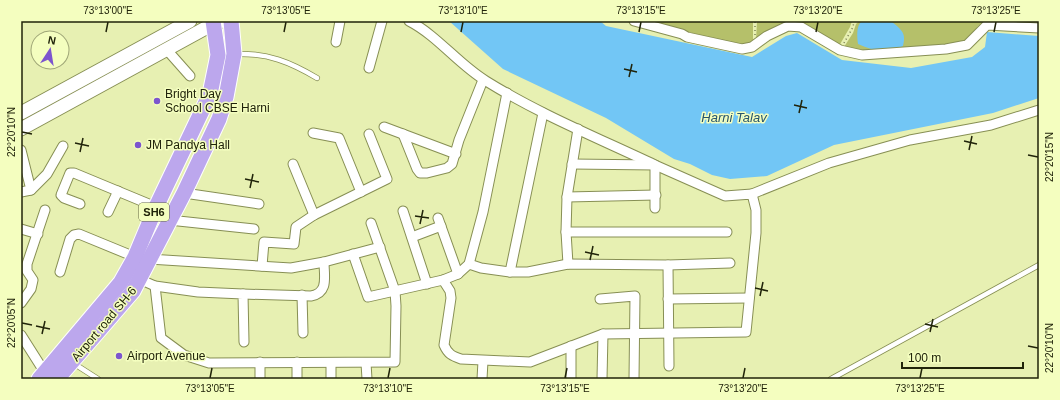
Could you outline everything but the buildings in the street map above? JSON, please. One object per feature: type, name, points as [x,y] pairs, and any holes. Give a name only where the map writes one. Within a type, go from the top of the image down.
[{"type":"main road","name":"Airport road SH-6","points":[[47,377],[72,362],[133,292],[139,279],[142,258],[169,220],[184,193],[219,119],[230,80],[234,54],[231,21]]},
{"type":"main road","name":"SH6","points":[[47,377],[121,282],[142,258],[156,207],[210,94],[218,55],[216,22]]},
{"type":"main road","points":[[202,111],[219,119]]},
{"type":"street","points":[[21,113],[190,21]]},
{"type":"street","points":[[336,42],[340,21]]},
{"type":"street","points":[[368,68],[382,21]]},
{"type":"street","points":[[409,21],[428,33],[483,80],[544,113],[725,196],[752,194],[829,163],[910,140],[991,125],[1039,110]]},
{"type":"street","points":[[634,21],[682,34],[687,37],[742,49],[754,45],[767,36],[788,26],[801,27],[840,50],[862,55],[946,49],[967,45],[987,25],[1039,28]]},
{"type":"street","points":[[21,129],[216,22]]},
{"type":"street","points":[[167,50],[190,76]]},
{"type":"street","points":[[403,134],[420,173],[447,168],[452,164],[459,140],[483,80]]},
{"type":"street","points":[[353,254],[368,297],[443,280],[458,274],[469,264],[483,212],[507,93]]},
{"type":"street","points":[[510,272],[544,113]]},
{"type":"street","points":[[384,127],[456,154]]},
{"type":"street","points":[[568,264],[566,232],[567,197],[578,129]]},
{"type":"street","points":[[313,133],[339,138],[348,151],[361,192]]},
{"type":"street","points":[[262,266],[264,242],[294,244],[296,227],[314,215],[387,180],[369,134]]},
{"type":"street","points":[[21,192],[31,190],[47,174],[64,146]]},
{"type":"street","points":[[21,150],[31,190]]},
{"type":"street","points":[[293,164],[314,215]]},
{"type":"street","points":[[572,164],[655,165]]},
{"type":"street","points":[[655,165],[655,208]]},
{"type":"street","points":[[80,204],[64,198],[61,195],[70,173],[74,172],[156,207]]},
{"type":"street","points":[[108,212],[118,191]]},
{"type":"street","points":[[184,193],[259,204]]},
{"type":"street","points":[[443,280],[450,291],[451,298],[444,345],[447,352],[460,359],[530,362],[603,334],[746,332],[756,233],[756,210],[752,194]]},
{"type":"street","points":[[567,197],[656,195]]},
{"type":"street","points":[[21,303],[31,289],[33,280],[24,263],[38,234],[45,210]]},
{"type":"street","points":[[404,211],[427,284]]},
{"type":"street","points":[[169,220],[254,229]]},
{"type":"street","points":[[412,237],[440,222],[458,274]]},
{"type":"street","points":[[154,286],[161,338],[184,355],[209,363],[394,362],[396,306],[395,291],[371,223]]},
{"type":"street","points":[[21,229],[38,234]]},
{"type":"street","points":[[566,232],[727,232]]},
{"type":"street","points":[[60,272],[70,239],[74,235],[79,234],[142,258],[291,268],[324,262],[380,247]]},
{"type":"street","points":[[139,279],[154,286],[198,292],[318,295],[323,290],[324,285],[324,262]]},
{"type":"street","points":[[469,264],[481,268],[510,272],[528,272],[568,264],[730,264]]},
{"type":"street","points":[[668,265],[669,366]]},
{"type":"street","points":[[243,294],[244,342]]},
{"type":"street","points":[[302,295],[303,333]]},
{"type":"street","points":[[600,299],[635,296],[634,379]]},
{"type":"street","points":[[668,299],[749,298]]},
{"type":"street","points":[[602,379],[603,334]]},
{"type":"street","points":[[21,335],[47,377]]},
{"type":"street","points":[[571,346],[571,379]]},
{"type":"street","points":[[482,360],[482,379]]},
{"type":"street","points":[[260,362],[260,379]]},
{"type":"street","points":[[297,362],[297,379]]},
{"type":"street","points":[[331,363],[331,379]]},
{"type":"street","points":[[366,363],[367,379]]},
{"type":"lane","points":[[234,54],[262,55],[281,60],[302,69],[317,78]]},
{"type":"lane","points":[[830,379],[1039,265]]},
{"type":"lane","points":[[72,362],[98,379]]},
{"type":"path","points":[[754,45],[755,21]]},
{"type":"path","points":[[840,50],[853,27],[854,21]]},
{"type":"green space","points":[[644,21],[753,21],[753,44],[745,46]]},
{"type":"green space","points":[[757,21],[852,21],[839,46],[802,24],[756,40]]},
{"type":"green space","points":[[859,21],[984,21],[978,26],[966,42],[863,53],[844,47]]},
{"type":"water","name":"Harni Talav","points":[[449,21],[600,21],[606,26],[752,57],[786,36],[797,33],[842,60],[911,68],[972,57],[985,47],[987,32],[1039,36],[1039,98],[993,113],[834,145],[767,176],[730,179],[712,175],[690,164],[674,159],[606,118],[503,69]]},
{"type":"water","points":[[862,21],[891,21],[902,31],[904,37],[903,46],[892,50],[881,51],[858,44],[858,28]]},
{"type":"place","name":"Bright Day School CBSE Harni","points":[[157,101]]},
{"type":"place","name":"JM Pandya Hall","points":[[138,145]]},
{"type":"place","name":"Airport Avenue","points":[[119,356]]}]
